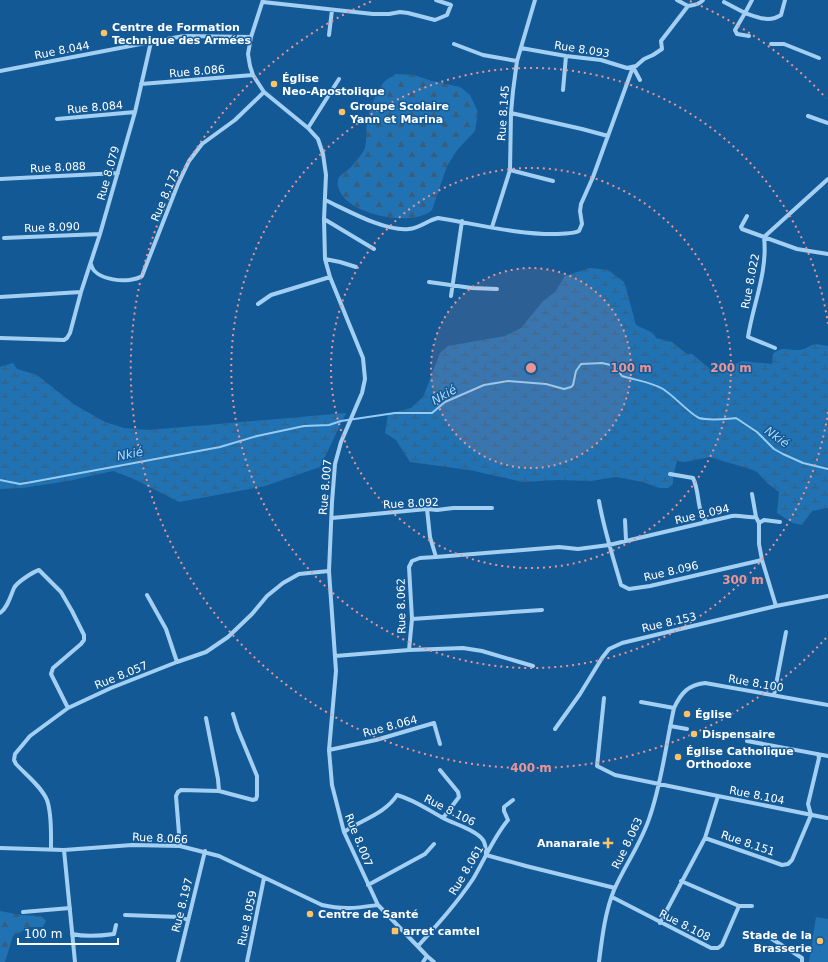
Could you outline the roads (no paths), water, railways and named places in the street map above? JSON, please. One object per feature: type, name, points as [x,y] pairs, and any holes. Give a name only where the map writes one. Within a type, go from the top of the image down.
[{"type":"street","points":[[263,1],[373,14],[408,12],[435,20],[447,15],[451,5],[436,0]]},
{"type":"street","name":"Rue 8.145","points":[[492,228],[510,170],[511,113],[517,61],[535,0]]},
{"type":"street","points":[[677,0],[688,6],[701,3],[703,0]]},
{"type":"street","points":[[749,36],[737,34],[735,30],[752,0]]},
{"type":"street","points":[[724,2],[745,13],[765,20],[778,18],[781,15],[785,0]]},
{"type":"street","name":"Rue 8.007","points":[[263,1],[251,37],[248,54],[250,66],[253,75],[264,92],[308,128],[318,139],[324,154],[326,175],[324,219],[325,259],[330,277],[363,358],[365,379],[362,393],[354,415],[346,430],[335,464],[330,531],[329,571],[336,672],[329,750],[332,785],[344,832],[378,906],[434,962]]},
{"type":"street","points":[[325,200],[373,222],[395,228],[409,229],[438,218],[462,221],[492,228],[544,234],[575,233],[580,231],[582,224],[580,211],[581,204],[591,182],[633,68],[644,59],[662,49],[661,41],[688,6]]},
{"type":"street","points":[[329,35],[332,10]]},
{"type":"street","points":[[151,42],[184,36],[251,37]]},
{"type":"street","name":"Rue 8.044","points":[[0,71],[151,42]]},
{"type":"street","name":"Rue 8.079","points":[[0,338],[64,340],[67,338],[72,327],[81,292],[118,173],[135,112],[151,42]]},
{"type":"street","points":[[454,44],[483,55],[517,61]]},
{"type":"street","points":[[771,44],[784,44],[820,58]]},
{"type":"street","name":"Rue 8.093","points":[[521,48],[566,56],[601,60],[626,68],[633,68]]},
{"type":"street","points":[[563,90],[566,56]]},
{"type":"street","points":[[633,68],[640,80]]},
{"type":"street","name":"Rue 8.086","points":[[141,84],[253,75]]},
{"type":"street","points":[[308,128],[339,79]]},
{"type":"street","name":"Rue 8.173","points":[[91,262],[92,269],[97,274],[107,279],[137,279],[142,276],[178,184],[189,161],[202,144],[235,120],[264,92]]},
{"type":"street","name":"Rue 8.084","points":[[57,119],[135,112]]},
{"type":"street","points":[[511,113],[608,136]]},
{"type":"street","points":[[808,116],[828,123]]},
{"type":"street","points":[[510,170],[553,181]]},
{"type":"street","name":"Rue 8.088","points":[[0,179],[118,173]]},
{"type":"street","points":[[764,237],[828,179]]},
{"type":"street","points":[[747,216],[741,227],[742,229],[797,249],[828,254]]},
{"type":"street","points":[[324,219],[374,249]]},
{"type":"street","points":[[451,296],[462,221]]},
{"type":"street","name":"Rue 8.090","points":[[4,238],[100,234]]},
{"type":"street","name":"Rue 8.022","points":[[764,237],[765,256],[748,337],[774,348]]},
{"type":"street","points":[[325,259],[356,267]]},
{"type":"street","points":[[258,304],[271,295],[330,277]]},
{"type":"street","points":[[429,282],[472,288],[497,289]]},
{"type":"street","points":[[0,297],[81,292]]},
{"type":"street","points":[[670,474],[693,478],[696,485],[699,508],[706,522]]},
{"type":"street","points":[[752,494],[756,517],[759,523],[759,544],[762,560],[776,606]]},
{"type":"street","name":"Rue 8.096","points":[[599,501],[602,520],[622,585],[629,589],[650,586],[762,560]]},
{"type":"street","name":"Rue 8.092","points":[[332,518],[427,509],[492,508]]},
{"type":"street","points":[[427,509],[430,537],[436,557]]},
{"type":"street","name":"Rue 8.094","points":[[436,557],[559,547],[578,549],[609,545],[732,516],[750,518],[756,517]]},
{"type":"street","points":[[625,520],[626,540]]},
{"type":"street","points":[[759,523],[764,520],[780,522]]},
{"type":"street","name":"Rue 8.062","points":[[409,650],[412,619],[408,568],[412,561],[420,558],[436,557]]},
{"type":"street","points":[[0,613],[4,610],[10,600],[14,587],[34,571],[39,570],[61,592],[84,635],[84,640],[81,644],[53,668],[51,674],[68,708]]},
{"type":"street","name":"Rue 8.057","points":[[52,849],[51,824],[47,800],[41,790],[14,760],[15,754],[30,736],[68,708],[111,688],[206,652],[228,637],[252,614],[267,596],[283,583],[299,574],[329,571]]},
{"type":"street","points":[[147,596],[166,628],[177,662]]},
{"type":"street","name":"Rue 8.153","points":[[555,729],[609,649],[622,643],[643,637],[776,606],[828,596]]},
{"type":"street","points":[[412,619],[542,610]]},
{"type":"street","points":[[774,696],[786,632]]},
{"type":"street","points":[[335,656],[409,650],[463,648],[482,651],[533,666]]},
{"type":"street","name":"Rue 8.100","points":[[683,692],[695,684],[705,683],[828,705]]},
{"type":"street","name":"Rue 8.063","points":[[599,962],[603,933],[612,897],[615,888],[643,834],[650,816],[674,708],[683,692]]},
{"type":"street","points":[[604,698],[597,766],[615,775],[658,785],[718,796]]},
{"type":"street","points":[[641,702],[674,708]]},
{"type":"street","points":[[180,846],[176,796],[181,790],[219,791],[253,800],[256,799],[257,776],[233,714]]},
{"type":"street","points":[[206,718],[219,791]]},
{"type":"street","name":"Rue 8.064","points":[[329,750],[376,740],[434,723],[440,744]]},
{"type":"street","points":[[670,726],[687,729]]},
{"type":"street","points":[[747,741],[828,756]]},
{"type":"street","name":"Rue 8.151","points":[[660,922],[681,880],[705,838],[782,865],[788,864],[792,860],[811,815],[808,804],[819,758],[818,754]]},
{"type":"street","points":[[440,770],[458,792],[459,797],[443,818]]},
{"type":"street","name":"Rue 8.106","points":[[344,832],[379,813],[389,805],[397,795],[423,806],[443,818],[477,834],[483,840],[486,855]]},
{"type":"street","name":"Rue 8.104","points":[[705,838],[718,796],[827,818]]},
{"type":"street","name":"Rue 8.061","points":[[418,946],[460,899],[495,839],[508,820],[504,811],[504,806],[513,800]]},
{"type":"street","points":[[368,885],[426,854],[434,844]]},
{"type":"street","name":"Rue 8.066","points":[[0,848],[64,850],[132,845],[180,846],[205,851],[219,856],[322,905],[348,909],[378,906]]},
{"type":"street","points":[[64,850],[75,962]]},
{"type":"street","name":"Rue 8.197","points":[[178,962],[205,851]]},
{"type":"street","points":[[486,855],[615,888]]},
{"type":"street","name":"Rue 8.059","points":[[247,962],[264,878]]},
{"type":"street","points":[[681,880],[739,906],[752,906]]},
{"type":"street","name":"Rue 8.108","points":[[612,897],[711,948],[718,948],[722,945],[739,906]]},
{"type":"street","points":[[23,912],[70,908]]},
{"type":"street","points":[[125,915],[180,917],[188,920]]},
{"type":"street","points":[[72,934],[93,936],[114,934],[116,926]]},
{"type":"street","points":[[772,939],[802,958],[802,962]]},
{"type":"street","points":[[423,962],[427,956]]},
{"type":"waterway","name":"Nkié","points":[[0,480],[20,484],[220,447],[257,436],[304,426],[329,425],[341,421],[395,413],[432,413],[445,402],[484,385],[508,381],[546,384],[564,389],[573,385],[576,371],[581,364],[602,363],[615,366],[622,376],[663,389],[699,418],[713,420],[736,418],[757,432],[774,449],[783,454],[803,463],[828,469]]},
{"type":"place","name":"Centre de Formation Technique des Armées","points":[[104,33]]},
{"type":"place","name":"Église Neo-Apostolique","points":[[274,84]]},
{"type":"place","name":"Groupe Scolaire Yann et Marina","points":[[342,112]]},
{"type":"place","name":"Église","points":[[687,714]]},
{"type":"place","name":"Dispensaire","points":[[694,734]]},
{"type":"place","name":"Église Catholique Orthodoxe","points":[[678,757]]},
{"type":"place","name":"Ananaraie","points":[[608,843]]},
{"type":"place","name":"Centre de Santé","points":[[310,914]]},
{"type":"place","name":"arret camtel","points":[[395,931]]},
{"type":"place","name":"Stade de la Brasserie","points":[[820,941]]}]
